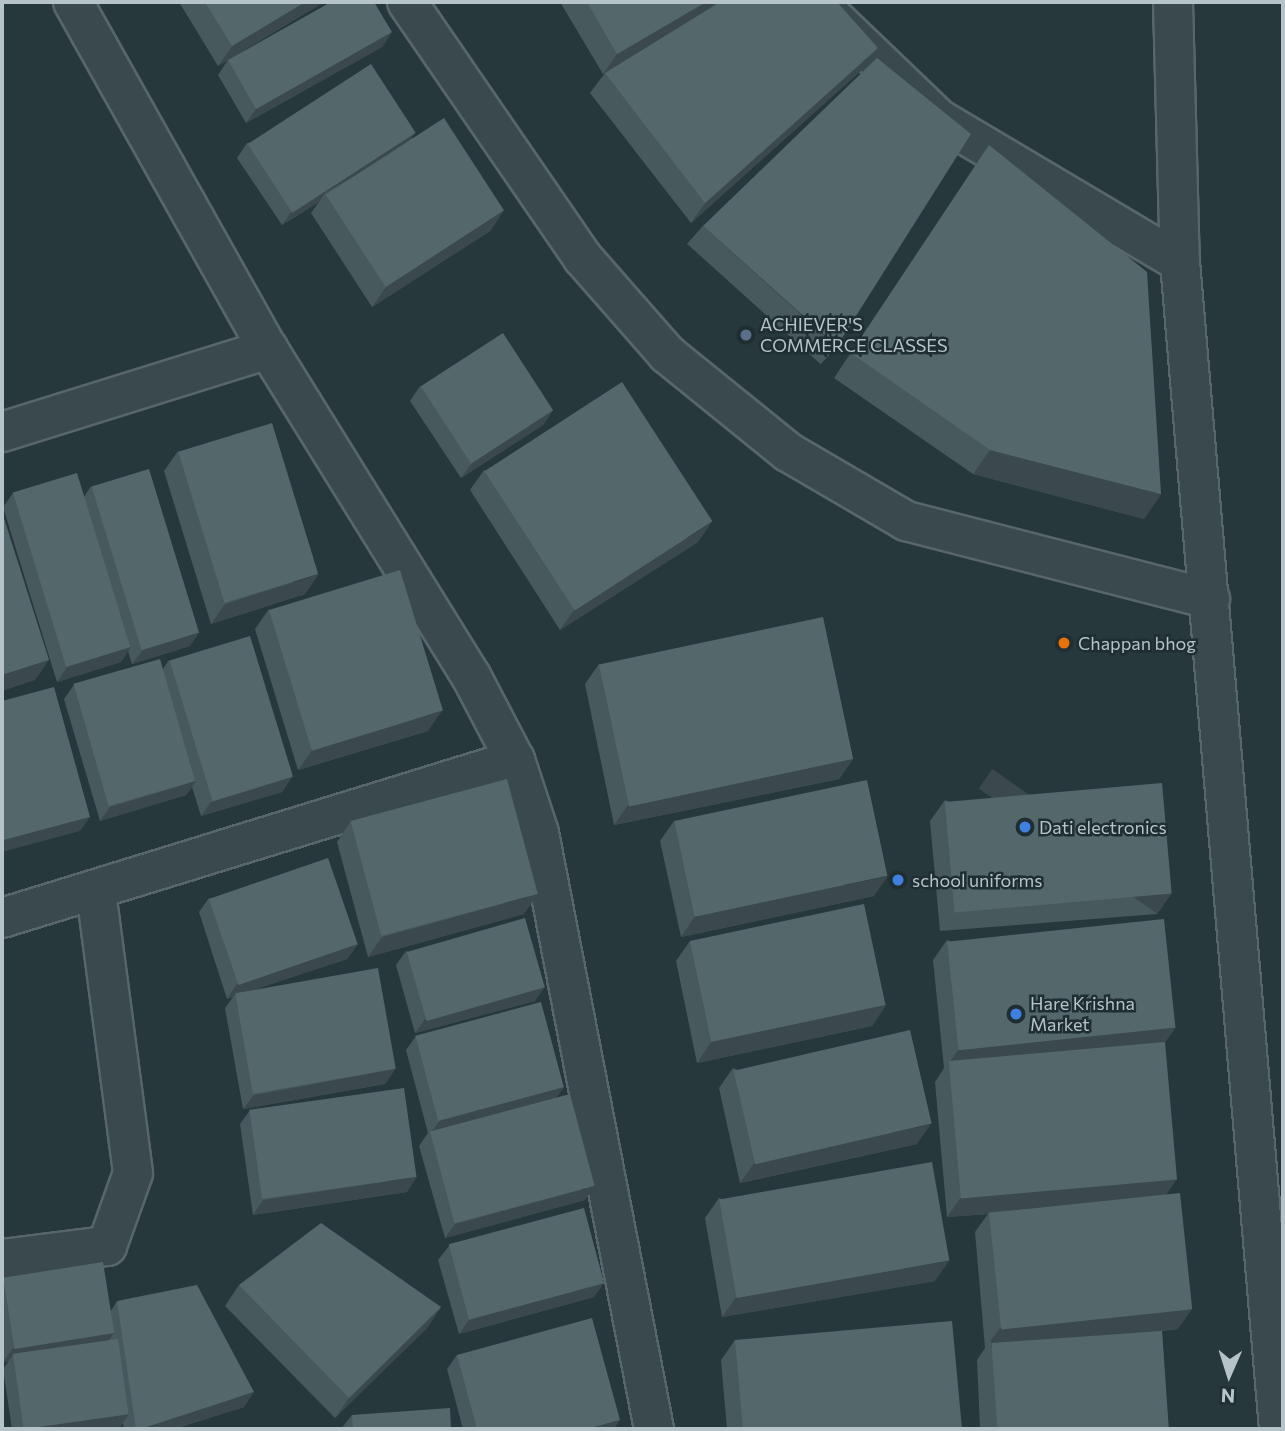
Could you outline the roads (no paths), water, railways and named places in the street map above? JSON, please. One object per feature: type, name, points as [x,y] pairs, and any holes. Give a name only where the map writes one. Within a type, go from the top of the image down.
[{"type":"street","points":[[73,2],[268,349],[471,676],[515,760],[539,833],[654,1429]]},
{"type":"street","points":[[407,2],[583,258],[667,354],[788,452],[906,521],[1210,598]]},
{"type":"street","points":[[817,2],[939,119],[1180,262]]},
{"type":"street","points":[[1173,2],[1180,262],[1210,598],[1271,1160],[1279,1429]]},
{"type":"street","points":[[2,432],[268,349]]},
{"type":"street","points":[[2,918],[96,892],[515,760]]},
{"type":"street","points":[[2,1259],[107,1246],[133,1173],[96,892]]},
{"type":"place","name":"ACHIEVER'S COMMERCE CLASSES","points":[[746,335]]},
{"type":"place","name":"Chappan bhog","points":[[1064,643]]},
{"type":"place","name":"Dati electronics","points":[[1025,827]]},
{"type":"place","name":"school uniforms","points":[[898,880]]},
{"type":"place","name":"Hare Krishna Market","points":[[1016,1014]]}]
